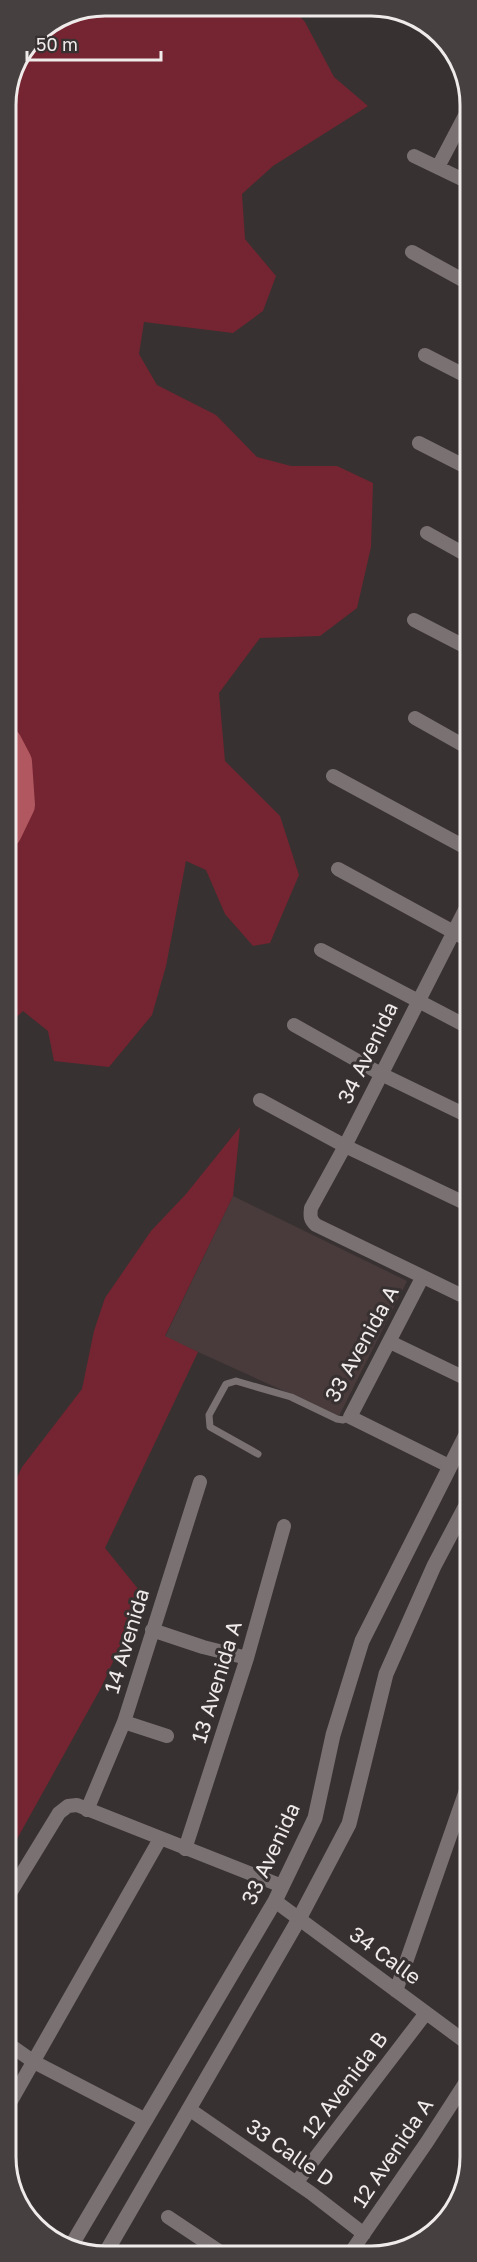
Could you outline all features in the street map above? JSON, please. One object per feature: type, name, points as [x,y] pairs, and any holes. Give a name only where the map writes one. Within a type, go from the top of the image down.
[{"type":"street","points":[[438,167],[460,125]]},
{"type":"street","points":[[414,156],[460,178]]},
{"type":"street","points":[[412,252],[460,278]]},
{"type":"street","points":[[425,355],[460,373]]},
{"type":"street","points":[[419,443],[460,464]]},
{"type":"street","points":[[427,533],[460,551]]},
{"type":"street","points":[[414,620],[460,644]]},
{"type":"street","points":[[415,718],[460,743]]},
{"type":"street","points":[[333,776],[460,845]]},
{"type":"street","points":[[338,869],[460,935]]},
{"type":"street","name":"34 Avenida","points":[[422,1278],[316,1225],[311,1220],[311,1208],[345,1146],[460,919]]},
{"type":"street","points":[[321,950],[460,1023]]},
{"type":"street","points":[[294,1025],[381,1074],[460,1112]]},
{"type":"street","points":[[260,1100],[345,1146],[460,1201]]},
{"type":"street","points":[[422,1278],[460,1295]]},
{"type":"street","name":"33 Avenida A","points":[[350,1417],[422,1278]]},
{"type":"street","points":[[390,1342],[460,1376]]},
{"type":"street","points":[[350,1417],[449,1466]]},
{"type":"street","name":"33 Avenida","points":[[75,2240],[275,1900],[315,1818],[333,1736],[362,1641],[460,1446]]},
{"type":"street","name":"14 Avenida","points":[[87,1810],[124,1722],[200,1482]]},
{"type":"street","points":[[110,2246],[299,1919],[349,1824],[386,1674],[434,1566],[460,1517]]},
{"type":"street","name":"13 Avenida A","points":[[185,1849],[247,1658],[284,1526]]},
{"type":"street","points":[[153,1630],[203,1647],[247,1658]]},
{"type":"street","points":[[124,1722],[166,1736]]},
{"type":"street","points":[[16,1883],[59,1813],[68,1806],[77,1805],[282,1886]]},
{"type":"street","points":[[396,1991],[460,1808]]},
{"type":"street","points":[[16,2092],[160,1839]]},
{"type":"street","name":"34 Calle","points":[[275,1900],[460,2038]]},
{"type":"street","name":"12 Avenida B","points":[[296,2183],[426,2013]]},
{"type":"street","points":[[16,2049],[146,2121]]},
{"type":"street","name":"12 Avenida A","points":[[355,2246],[460,2090]]},
{"type":"street","name":"33 Calle D","points":[[189,2109],[296,2183],[364,2234]]},
{"type":"street","points":[[168,2217],[213,2246]]},
{"type":"lane","name":"33 Avenida A","points":[[258,1454],[210,1427],[209,1415],[226,1384],[231,1381],[243,1382],[285,1395],[337,1419],[343,1420],[350,1417]]},
{"type":"shaded area","points":[[105,16],[299,16],[305,22],[334,77],[368,106],[273,166],[242,194],[245,239],[276,276],[263,311],[233,333],[144,322],[139,354],[157,385],[216,415],[257,457],[291,466],[337,466],[373,483],[371,547],[357,608],[320,636],[260,638],[219,693],[225,761],[280,816],[299,875],[270,943],[253,946],[225,914],[206,870],[186,861],[166,966],[152,1015],[109,1067],[54,1061],[48,1031],[23,1011],[17,1017],[17,99],[20,82],[26,66],[43,43],[56,31],[88,18]]},
{"type":"shaded area","points":[[240,1127],[233,1196],[165,1336],[198,1352],[105,1548],[143,1595],[102,1686],[16,1841],[16,1479],[22,1467],[82,1389],[94,1331],[105,1298],[151,1231],[186,1194]]},
{"type":"shaded area","points":[[233,1196],[407,1281],[339,1416],[165,1337]]},
{"type":"waterway","points":[[17,772],[19,805],[17,810]]}]
